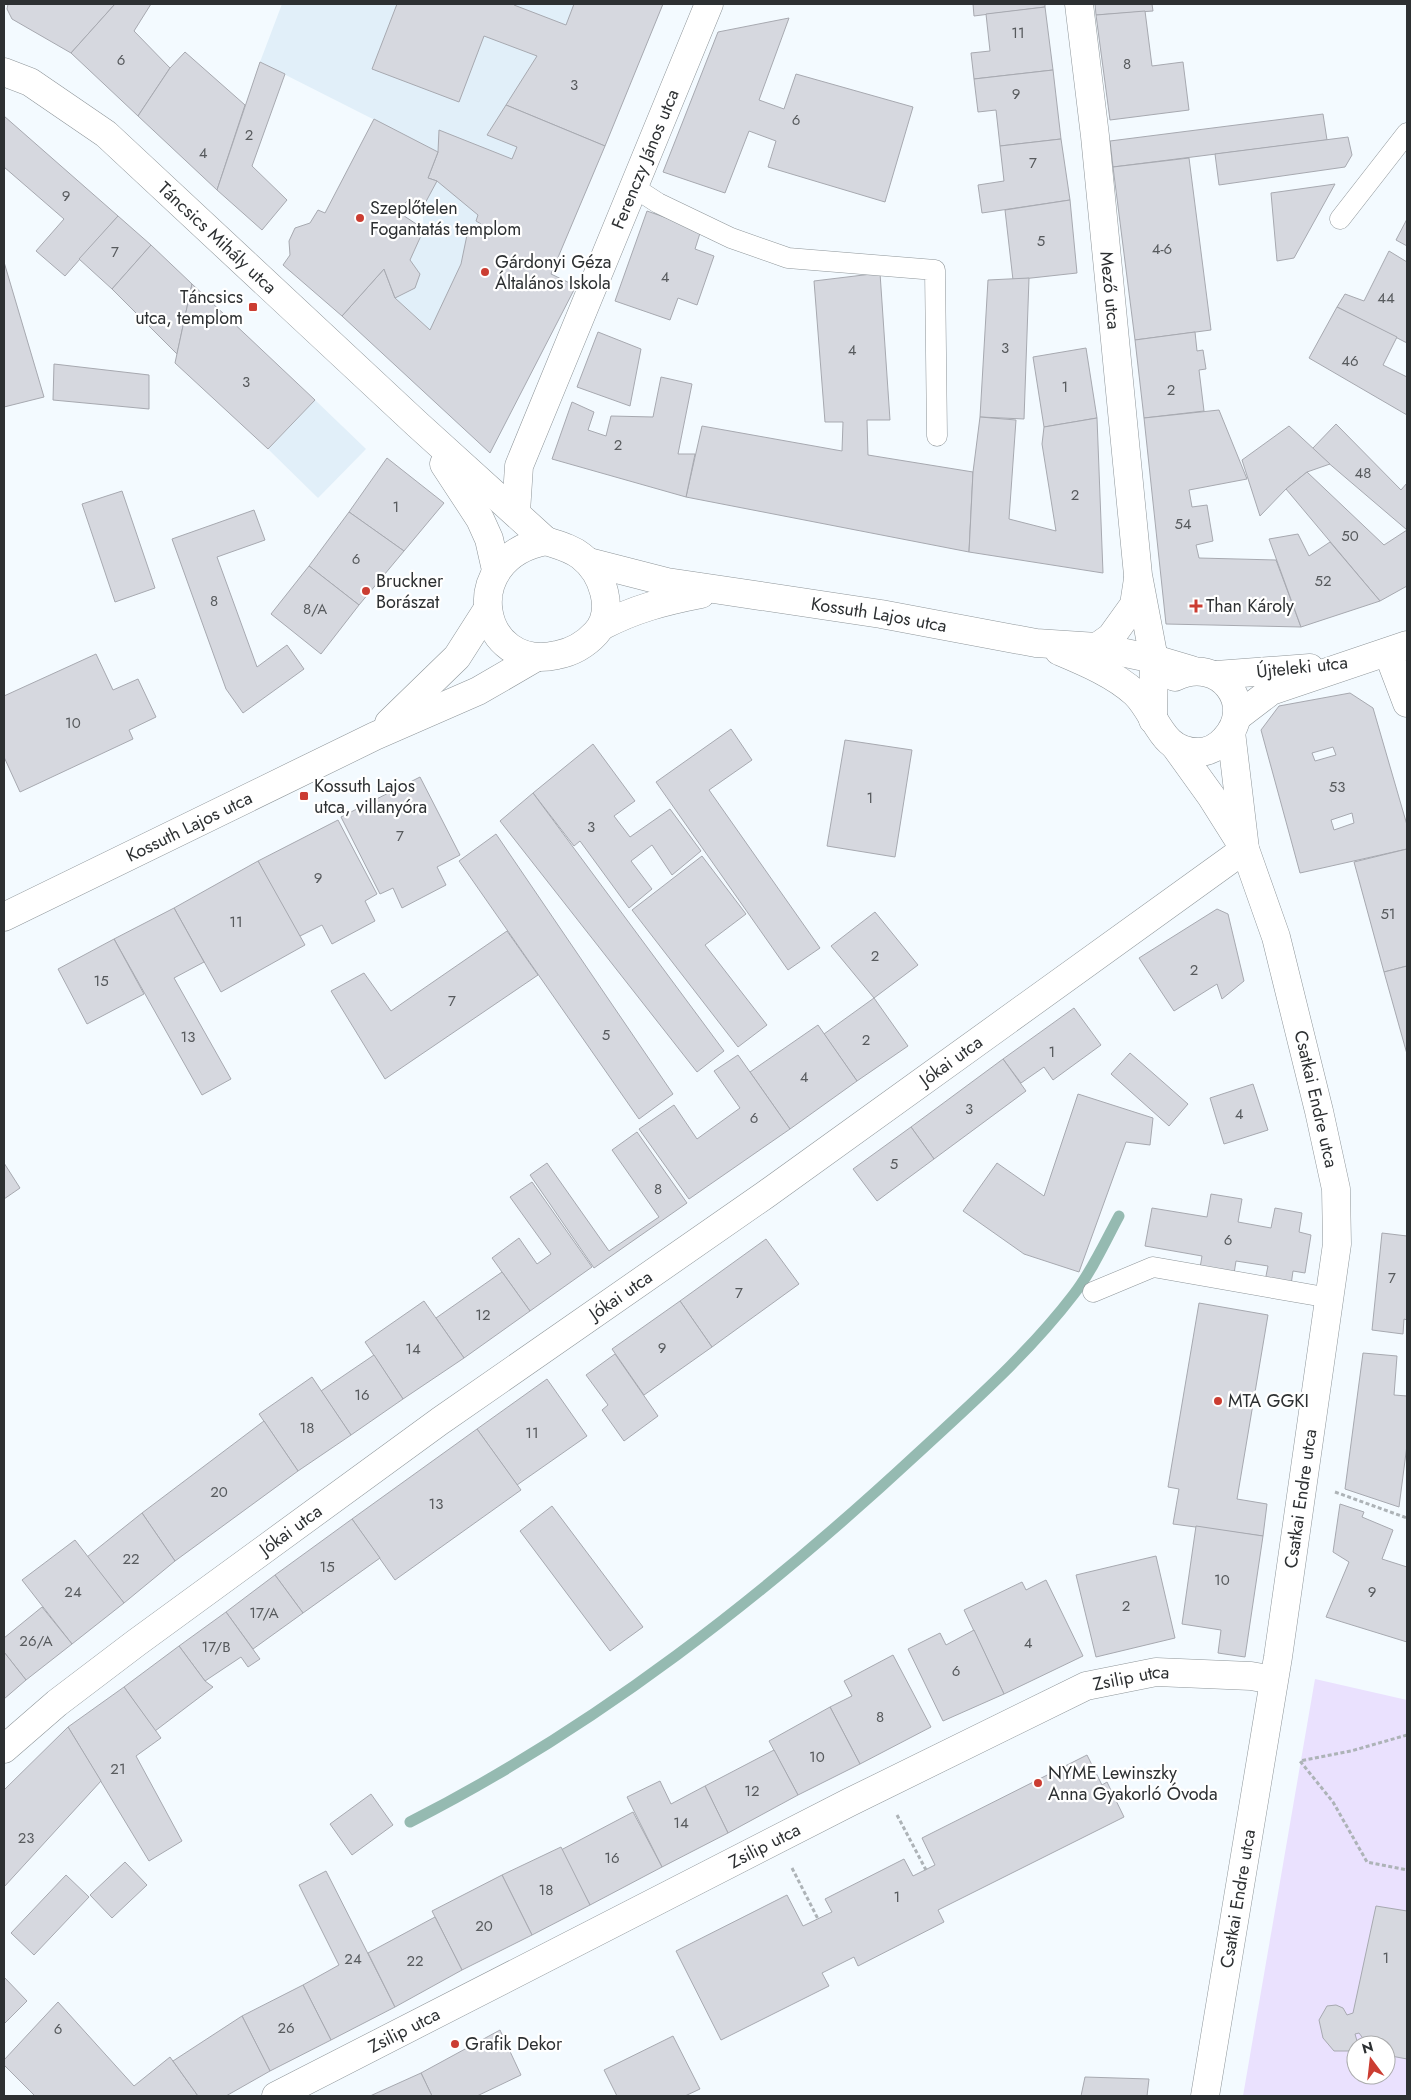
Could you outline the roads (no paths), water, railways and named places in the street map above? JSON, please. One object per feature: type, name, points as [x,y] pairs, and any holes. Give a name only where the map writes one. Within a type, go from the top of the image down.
[{"type":"street","name":"Ferenczy János utca","points":[[516,512],[519,466],[635,188],[709,4]]},
{"type":"street","name":"Mező utca","points":[[1079,4],[1095,136],[1138,575],[1154,659],[1153,710]]},
{"type":"street","name":"Táncsics Mihály utca","points":[[4,72],[30,82],[106,134],[416,424],[546,541]]},
{"type":"street","name":"Táncsics Mihály utca","points":[[416,424],[480,519],[489,539],[496,570]]},
{"type":"street","points":[[546,541],[564,546],[588,562],[605,591],[606,609],[602,626],[587,643],[568,653],[535,658],[508,646],[494,628],[487,610],[487,598],[496,570],[519,550],[531,544],[546,541]]},
{"type":"street","name":"Kossuth Lajos utca","points":[[588,562],[667,582],[881,614],[1036,643],[1097,646],[1204,673]]},
{"type":"street","name":"Mező utca","points":[[1097,646],[1111,637],[1134,605],[1138,575]]},
{"type":"street","name":"Kossuth Lajos utca","points":[[602,626],[629,612],[666,601],[722,590]]},
{"type":"street","name":"Kossuth Lajos utca","points":[[375,736],[457,657],[487,610]]},
{"type":"street","name":"Kossuth Lajos utca","points":[[1036,643],[1087,662],[1136,694],[1153,710]]},
{"type":"street","points":[[1397,649],[1407,703]]},
{"type":"street","name":"Újteleki utca","points":[[1204,673],[1342,665],[1397,649]]},
{"type":"street","name":"Újteleki utca","points":[[1234,725],[1271,691],[1397,649]]},
{"type":"street","name":"Kossuth Lajos utca","points":[[4,917],[375,736],[478,691],[535,658]]},
{"type":"street","points":[[1204,673],[1232,693],[1234,725],[1216,747],[1202,752],[1188,751],[1174,746],[1158,730],[1153,710],[1172,678],[1204,673]]},
{"type":"street","name":"Csatkai Endre utca","points":[[1234,725],[1245,849]]},
{"type":"street","name":"Csatkai Endre utca","points":[[1174,746],[1211,796],[1245,849],[1276,937],[1291,993],[1336,1189],[1337,1244],[1330,1298],[1273,1680],[1205,2096]]},
{"type":"street","name":"Jókai utca","points":[[4,1749],[57,1703],[120,1655],[440,1421],[773,1189],[1245,849]]},
{"type":"street","name":"Zsilip utca","points":[[276,2096],[850,1802],[1086,1686],[1156,1672],[1251,1676],[1273,1680]]},
{"type":"lane","points":[[1340,219],[1407,133]]},
{"type":"lane","points":[[635,188],[658,203],[731,238],[788,258],[935,270],[937,436]]},
{"type":"lane","points":[[1093,1292],[1153,1267],[1330,1298]]},
{"type":"waterway","points":[[410,1822],[479,1785],[613,1701],[739,1607],[860,1506],[1000,1376],[1057,1316],[1087,1276],[1119,1216]]},
{"type":"place","name":"Szeplőtelen Fogantatás templom","points":[[360,218]]},
{"type":"place","name":"Gárdonyi Géza Általános Iskola","points":[[485,272]]},
{"type":"place","name":"Táncsics utca, templom","points":[[253,307]]},
{"type":"place","name":"Bruckner Borászat","points":[[366,591]]},
{"type":"place","name":"Than Károly","points":[[1196,606]]},
{"type":"place","name":"Kossuth Lajos utca, villanyóra","points":[[304,796]]},
{"type":"place","name":"MTA GGKI","points":[[1218,1401]]},
{"type":"place","name":"NYME Lewinszky Anna Gyakorló Óvoda","points":[[1038,1783]]},
{"type":"place","name":"Grafik Dekor","points":[[455,2044]]}]
